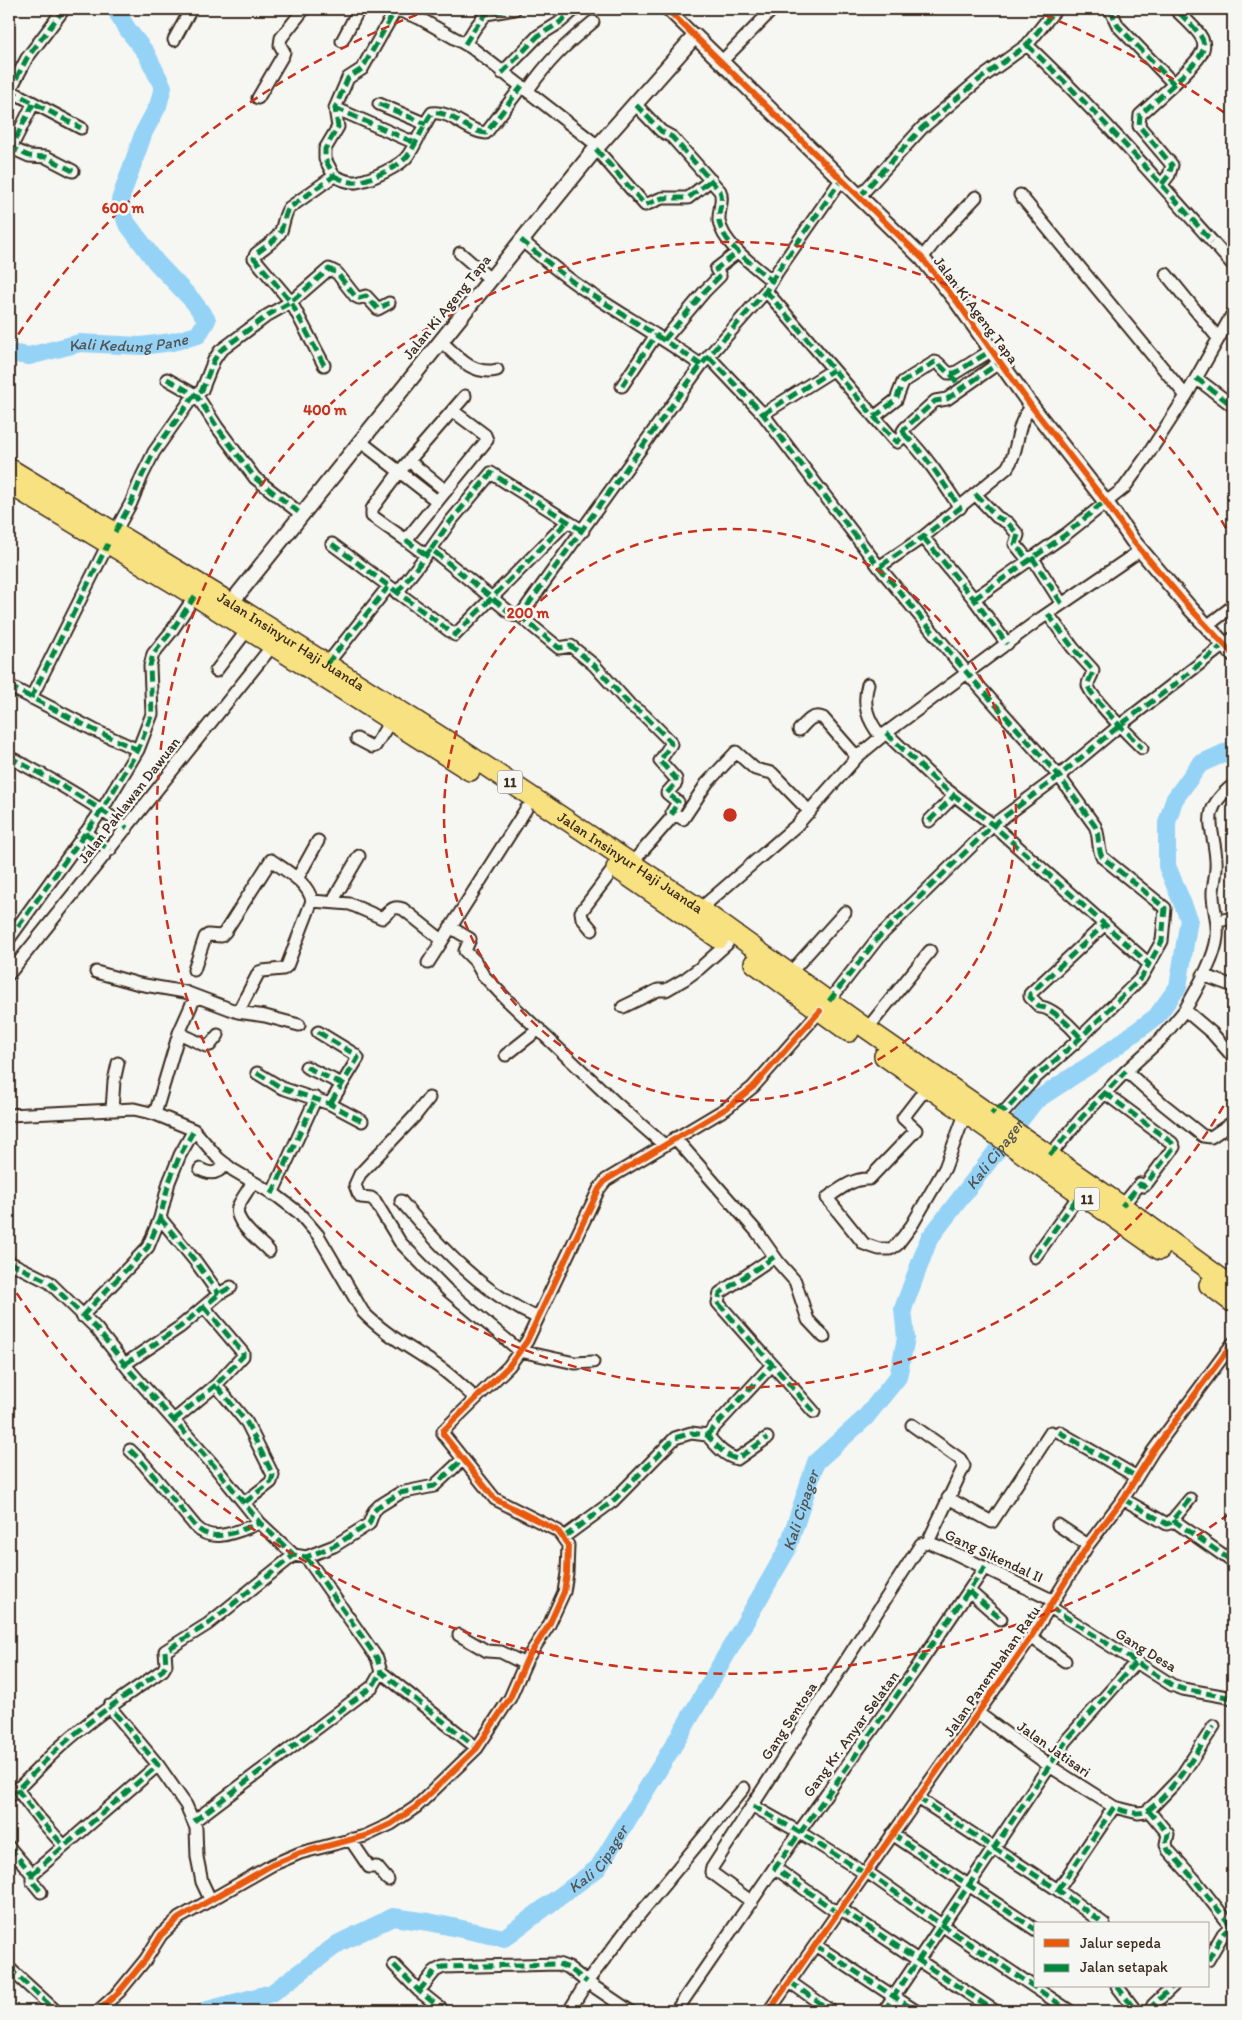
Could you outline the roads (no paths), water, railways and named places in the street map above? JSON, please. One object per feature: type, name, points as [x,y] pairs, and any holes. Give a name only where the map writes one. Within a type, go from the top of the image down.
[{"type":"highway","name":"Jalan Insinyur Haji Juanda","points":[[9,468],[48,499],[112,538],[232,602],[328,664],[422,731],[623,865],[727,944],[825,1006],[867,1029],[994,1116],[1025,1148],[1080,1194],[1233,1287]]},
{"type":"highway","name":"Jalan Insinyur Haji Juanda","points":[[9,484],[48,499]]},
{"type":"highway","name":"Jalan Insinyur Haji Juanda","points":[[112,538],[195,596],[391,720],[422,731]]},
{"type":"highway","name":"Jalan Insinyur Haji Juanda","points":[[451,750],[526,808],[700,909],[790,973],[825,1006],[927,1087],[965,1114],[994,1116]]},
{"type":"highway","name":"Jalan Insinyur Haji Juanda","points":[[1025,1148],[1050,1155],[1122,1206],[1158,1241],[1233,1303]]},
{"type":"street","points":[[64,9],[27,58],[9,91],[81,128]]},
{"type":"street","points":[[174,40],[191,9]]},
{"type":"street","points":[[258,98],[283,55],[284,52],[280,45],[282,38],[304,9]]},
{"type":"street","points":[[342,41],[359,9]]},
{"type":"street","points":[[593,22],[543,67],[525,88],[486,133],[436,113],[432,114],[402,162],[395,167],[362,180],[345,181],[334,176],[330,170],[325,149],[338,127],[335,108],[348,78],[362,69],[396,9],[419,18],[465,44],[502,73],[525,88],[594,143],[645,206],[662,198],[688,198],[711,180]]},
{"type":"street","points":[[465,44],[474,28],[486,14],[514,9]]},
{"type":"street","points":[[502,73],[538,36],[559,23],[575,9]]},
{"type":"street","name":"Jalan Ki Ageng Tapa","points":[[667,9],[922,258],[1141,550],[1207,626],[1230,646]]},
{"type":"street","points":[[859,197],[922,128],[980,78],[1027,45],[1056,9]]},
{"type":"street","points":[[1110,9],[1118,26],[1174,84]]},
{"type":"street","points":[[1162,184],[1169,175],[1172,165],[1139,126],[1140,115],[1200,58],[1205,45],[1203,38],[1175,9]]},
{"type":"street","points":[[721,62],[772,10]]},
{"type":"street","name":"Jalan Ki Ageng Tapa","points":[[232,602],[297,511],[360,441],[441,341],[487,276],[521,240],[594,143],[636,105],[691,32]]},
{"type":"street","points":[[1027,45],[1061,77],[1162,184],[1233,265]]},
{"type":"street","points":[[32,104],[10,149],[32,157],[46,157],[74,171]]},
{"type":"street","points":[[379,104],[426,124]]},
{"type":"street","points":[[636,105],[661,131],[672,137],[721,193],[719,217],[721,227],[738,252],[769,286],[833,370],[894,440],[897,442],[905,435]]},
{"type":"street","points":[[335,108],[415,143]]},
{"type":"street","points":[[324,365],[291,302],[254,258],[256,254],[276,238],[289,208],[334,176]]},
{"type":"street","points":[[520,616],[705,361],[769,286],[841,180]]},
{"type":"street","points":[[1020,195],[1186,396]]},
{"type":"street","points":[[922,258],[940,235],[976,197]]},
{"type":"street","points":[[521,240],[587,292],[660,337],[705,361],[763,414],[879,567],[968,674],[1059,776],[1095,826],[1098,833],[1099,852],[1102,857],[1165,909],[1162,943],[1141,978],[1033,1080],[1005,1111],[994,1116]]},
{"type":"street","points":[[622,386],[660,337],[720,276],[716,269],[738,252]]},
{"type":"street","points":[[460,253],[487,276]]},
{"type":"street","points":[[31,698],[112,538],[132,503],[142,476],[154,452],[192,398],[202,390],[214,360],[220,351],[268,315],[291,302],[329,269],[337,273],[355,296],[359,298],[366,296],[378,309],[389,303]]},
{"type":"street","points":[[1166,274],[1218,338]]},
{"type":"street","points":[[974,599],[1121,491],[1186,396],[1233,313]]},
{"type":"street","points":[[441,341],[474,370],[488,372],[496,370]]},
{"type":"street","points":[[951,374],[996,356]]},
{"type":"street","points":[[960,508],[932,466],[903,431],[937,399],[947,399],[962,390],[996,356]]},
{"type":"street","points":[[874,417],[896,400],[903,382],[935,362],[951,374],[962,390]]},
{"type":"street","points":[[763,414],[833,370]]},
{"type":"street","points":[[1196,378],[1233,406]]},
{"type":"street","points":[[167,379],[196,396],[255,478],[297,511]]},
{"type":"street","points":[[465,396],[400,471],[372,509],[372,516],[406,540],[428,552],[513,615],[520,616],[559,648],[574,648],[594,665],[630,705],[644,715],[671,742],[660,761],[676,779],[667,793],[678,802],[672,812],[683,819],[707,783],[736,752],[755,769],[772,772],[810,812]]},
{"type":"street","points":[[879,567],[923,538],[1007,468],[1012,460],[1021,420],[1032,407]]},
{"type":"street","points":[[406,540],[487,440],[485,435],[453,411]]},
{"type":"street","points":[[360,441],[437,501]]},
{"type":"street","points":[[409,462],[446,491]]},
{"type":"street","points":[[328,664],[392,590],[428,552],[464,504],[490,474],[495,475],[583,531]]},
{"type":"street","points":[[974,494],[996,517],[1008,523],[1018,535],[1015,544],[1030,559],[1062,604]]},
{"type":"street","points":[[332,544],[454,635],[568,522]]},
{"type":"street","points":[[923,538],[974,599],[1007,644]]},
{"type":"street","points":[[700,909],[810,812],[857,757],[884,735],[1048,614],[1141,550]]},
{"type":"street","points":[[9,939],[90,836],[102,810],[138,750],[152,714],[150,666],[153,654],[171,632],[195,596]]},
{"type":"street","points":[[1207,626],[1233,606]]},
{"type":"street","points":[[1048,614],[1073,648],[1093,670],[1088,686],[1119,726],[1142,748]]},
{"type":"street","points":[[216,671],[248,629]]},
{"type":"street","name":"Jalan Pahlawan Dawuan","points":[[9,974],[273,645]]},
{"type":"street","points":[[98,2011],[119,1992],[146,1959],[161,1935],[179,1918],[272,1865],[300,1853],[365,1836],[391,1824],[416,1807],[477,1748],[510,1698],[525,1664],[558,1608],[564,1592],[568,1545],[564,1537],[551,1526],[495,1499],[443,1434],[443,1431],[509,1366],[520,1351],[538,1318],[599,1189],[606,1180],[663,1144],[727,1108],[753,1087],[825,1006],[878,938],[993,825],[1059,776],[1119,726],[1230,646]]},
{"type":"street","points":[[868,684],[865,701],[866,711],[872,726],[954,796],[993,825],[1148,964]]},
{"type":"street","points":[[9,686],[94,730],[138,750]]},
{"type":"street","points":[[799,730],[812,716],[817,715],[823,718],[857,757]]},
{"type":"street","points":[[357,739],[372,747],[375,746],[391,720]]},
{"type":"street","points":[[9,757],[102,810],[127,828]]},
{"type":"street","points":[[1050,1155],[1126,1071],[1161,1039],[1185,1010],[1203,976],[1216,944],[1218,921],[1213,892],[1216,859],[1210,822],[1215,803],[1233,785]]},
{"type":"street","points":[[929,820],[954,796]]},
{"type":"street","points":[[428,963],[526,808]]},
{"type":"street","points":[[592,930],[582,918],[581,912],[623,865],[676,814]]},
{"type":"street","points":[[90,836],[110,850]]},
{"type":"street","points":[[297,878],[318,841]]},
{"type":"street","points":[[332,902],[359,856]]},
{"type":"street","points":[[194,970],[205,937],[208,935],[221,936],[225,932],[271,860],[297,878],[311,896],[312,901],[287,966],[283,969],[262,970],[259,972],[238,1012]]},
{"type":"street","points":[[312,901],[350,904],[382,918],[392,908],[403,909],[442,940]]},
{"type":"street","points":[[790,973],[845,912]]},
{"type":"street","points":[[1218,921],[1233,918]]},
{"type":"street","points":[[1080,1037],[1062,1018],[1045,1007],[1040,1007],[1030,997],[1030,994],[1105,924]]},
{"type":"street","points":[[450,927],[470,939],[465,951],[475,961],[489,981],[616,1104],[663,1144]]},
{"type":"street","points":[[623,1007],[658,990],[666,990],[700,968],[727,944]]},
{"type":"street","points":[[867,1029],[930,951]]},
{"type":"street","points":[[96,972],[139,984],[185,992],[238,1012],[272,1017],[299,1025]]},
{"type":"street","points":[[1203,976],[1233,986]]},
{"type":"street","points":[[158,1103],[178,1033],[195,997]]},
{"type":"street","points":[[1185,1010],[1212,1033],[1233,1057]]},
{"type":"street","points":[[506,1055],[539,1029]]},
{"type":"street","points":[[318,1032],[358,1058],[330,1104]]},
{"type":"street","points":[[178,1033],[206,1046],[210,1045],[218,1035]]},
{"type":"street","points":[[112,1110],[118,1063]]},
{"type":"street","points":[[306,1066],[342,1084]]},
{"type":"street","points":[[1126,1071],[1203,1136],[1211,1137],[1233,1122]]},
{"type":"street","points":[[257,1073],[282,1088],[316,1098],[362,1121]]},
{"type":"street","points":[[927,1087],[903,1118],[916,1130],[869,1179],[862,1178],[848,1184],[827,1198],[864,1244],[879,1249],[890,1249],[897,1245],[912,1225],[945,1168],[965,1114]]},
{"type":"street","points":[[1105,1093],[1172,1142],[1174,1147],[1147,1183],[1144,1186],[1140,1184],[1122,1206]]},
{"type":"street","points":[[277,1183],[316,1098]]},
{"type":"street","points":[[429,1098],[414,1117],[360,1174],[355,1185],[358,1193],[361,1197],[371,1198],[375,1201],[400,1242],[447,1290],[520,1351],[568,1361],[593,1362]]},
{"type":"street","points":[[9,1115],[134,1109],[158,1103]]},
{"type":"street","points":[[158,1103],[194,1130],[226,1164],[252,1183],[277,1183]]},
{"type":"street","points":[[82,1316],[148,1247],[160,1218],[169,1182],[180,1154],[194,1130]]},
{"type":"street","points":[[674,1138],[757,1232],[779,1263],[795,1281],[808,1320],[824,1337]]},
{"type":"street","points":[[200,1169],[211,1173],[218,1172],[226,1164]]},
{"type":"street","points":[[252,1183],[238,1208],[237,1214],[240,1222],[269,1251]]},
{"type":"street","points":[[277,1183],[318,1235],[363,1312],[382,1330],[442,1369],[475,1398]]},
{"type":"street","points":[[1035,1257],[1080,1194]]},
{"type":"street","points":[[401,1201],[460,1265],[512,1305],[538,1318]]},
{"type":"street","points":[[160,1218],[219,1294]]},
{"type":"street","points":[[9,1262],[48,1282],[96,1328],[124,1364],[174,1420],[260,1523],[294,1555],[306,1557],[334,1546],[369,1524],[374,1511],[379,1506],[400,1493],[434,1486],[463,1459]]},
{"type":"street","points":[[779,1263],[727,1288],[720,1293],[718,1300],[772,1366],[814,1412]]},
{"type":"street","points":[[124,1364],[180,1327],[219,1294],[231,1287]]},
{"type":"street","points":[[174,1420],[216,1385],[243,1356],[243,1353],[204,1307]]},
{"type":"street","name":"Jalan Panembahan Ratu","points":[[769,2011],[1031,1637],[1088,1545],[1123,1499],[1153,1451],[1233,1343]]},
{"type":"street","points":[[707,1435],[772,1366]]},
{"type":"street","points":[[216,1385],[247,1423],[273,1475],[271,1482],[244,1503]]},
{"type":"street","name":"Gang Sentosa","points":[[752,1902],[711,1872],[712,1868],[925,1543],[964,1466],[960,1459],[912,1425]]},
{"type":"street","points":[[948,1498],[992,1522],[1055,1432],[1137,1477]]},
{"type":"street","points":[[564,1537],[613,1501],[675,1438],[691,1433],[707,1435],[730,1458],[737,1459],[767,1438]]},
{"type":"street","points":[[130,1450],[144,1463],[196,1527],[204,1534],[220,1536],[260,1523]]},
{"type":"street","points":[[1123,1499],[1167,1524],[1173,1520],[1190,1500]]},
{"type":"street","points":[[1173,1520],[1233,1562]]},
{"type":"street","points":[[1058,1525],[1088,1545]]},
{"type":"street","name":"Gang Sikendal II","points":[[925,1543],[985,1567],[1052,1604]]},
{"type":"street","points":[[64,1846],[13,1793],[59,1747],[109,1706],[163,1670],[166,1665],[165,1651],[208,1624],[294,1555]]},
{"type":"street","points":[[306,1557],[377,1658],[381,1672],[477,1748]]},
{"type":"street","name":"Gang Kr. Anyar Selatan","points":[[676,2011],[985,1567]]},
{"type":"street","points":[[969,1591],[1001,1619]]},
{"type":"street","name":"Gang Desa","points":[[1052,1604],[1136,1662],[1172,1684],[1184,1689],[1233,1698]]},
{"type":"street","points":[[459,1635],[487,1651],[501,1652],[525,1664]]},
{"type":"street","points":[[1031,1637],[1065,1661]]},
{"type":"street","points":[[884,2011],[1051,1767],[1066,1741],[1136,1662]]},
{"type":"street","points":[[194,1821],[373,1686],[381,1672]]},
{"type":"street","points":[[109,1706],[158,1765],[186,1805],[196,1828],[197,1857],[202,1882],[210,1899]]},
{"type":"street","name":"Jalan Jatisari","points":[[978,1713],[1051,1767],[1114,1807],[1138,1813],[1148,1810]]},
{"type":"street","points":[[1210,1957],[1223,1934],[1232,1925],[1168,1850],[1166,1844],[1168,1834],[1166,1830],[1148,1810],[1180,1778],[1214,1726]]},
{"type":"street","points":[[32,1874],[158,1765]]},
{"type":"street","points":[[569,2011],[587,1982],[625,1932],[744,1788]]},
{"type":"street","points":[[918,1798],[1058,1890],[1101,1922]]},
{"type":"street","points":[[753,1806],[800,1832],[866,1873],[1034,1987]]},
{"type":"street","points":[[1058,1890],[1114,1807]]},
{"type":"street","points":[[892,1834],[1034,1929]]},
{"type":"street","points":[[350,1840],[370,1867],[377,1867],[388,1880]]},
{"type":"street","points":[[9,1848],[32,1874],[32,1881],[41,1892]]},
{"type":"street","points":[[775,1868],[995,2011]]},
{"type":"street","points":[[815,1946],[916,2011]]},
{"type":"street","points":[[419,1991],[434,1971],[443,1967],[558,1964],[569,1968],[626,2010]]},
{"type":"street","points":[[394,1965],[437,2009]]},
{"type":"street","points":[[9,1968],[56,2011]]},
{"type":"street","points":[[790,1982],[831,2011]]},
{"type":"street","points":[[1036,1988],[1070,2011]]},
{"type":"street","points":[[1150,2011],[1170,1988]]},
{"type":"street","points":[[1122,1989],[1136,2011]]},
{"type":"waterway","name":"Kali Kedung Pane","points":[[9,353],[29,356],[80,343],[141,346],[172,342],[198,335],[207,320],[193,301],[156,262],[126,222],[120,200],[144,132],[158,106],[163,87],[146,53],[115,9]]},
{"type":"waterway","name":"Kali Cipager","points":[[204,2011],[272,1993],[339,1943],[393,1917],[429,1922],[504,1938],[598,1868],[678,1738],[787,1550],[816,1462],[865,1418],[898,1377],[906,1338],[903,1309],[929,1239],[1035,1101],[1099,1059],[1156,1017],[1178,987],[1189,919],[1167,866],[1167,823],[1174,800],[1200,764],[1233,749]]}]
